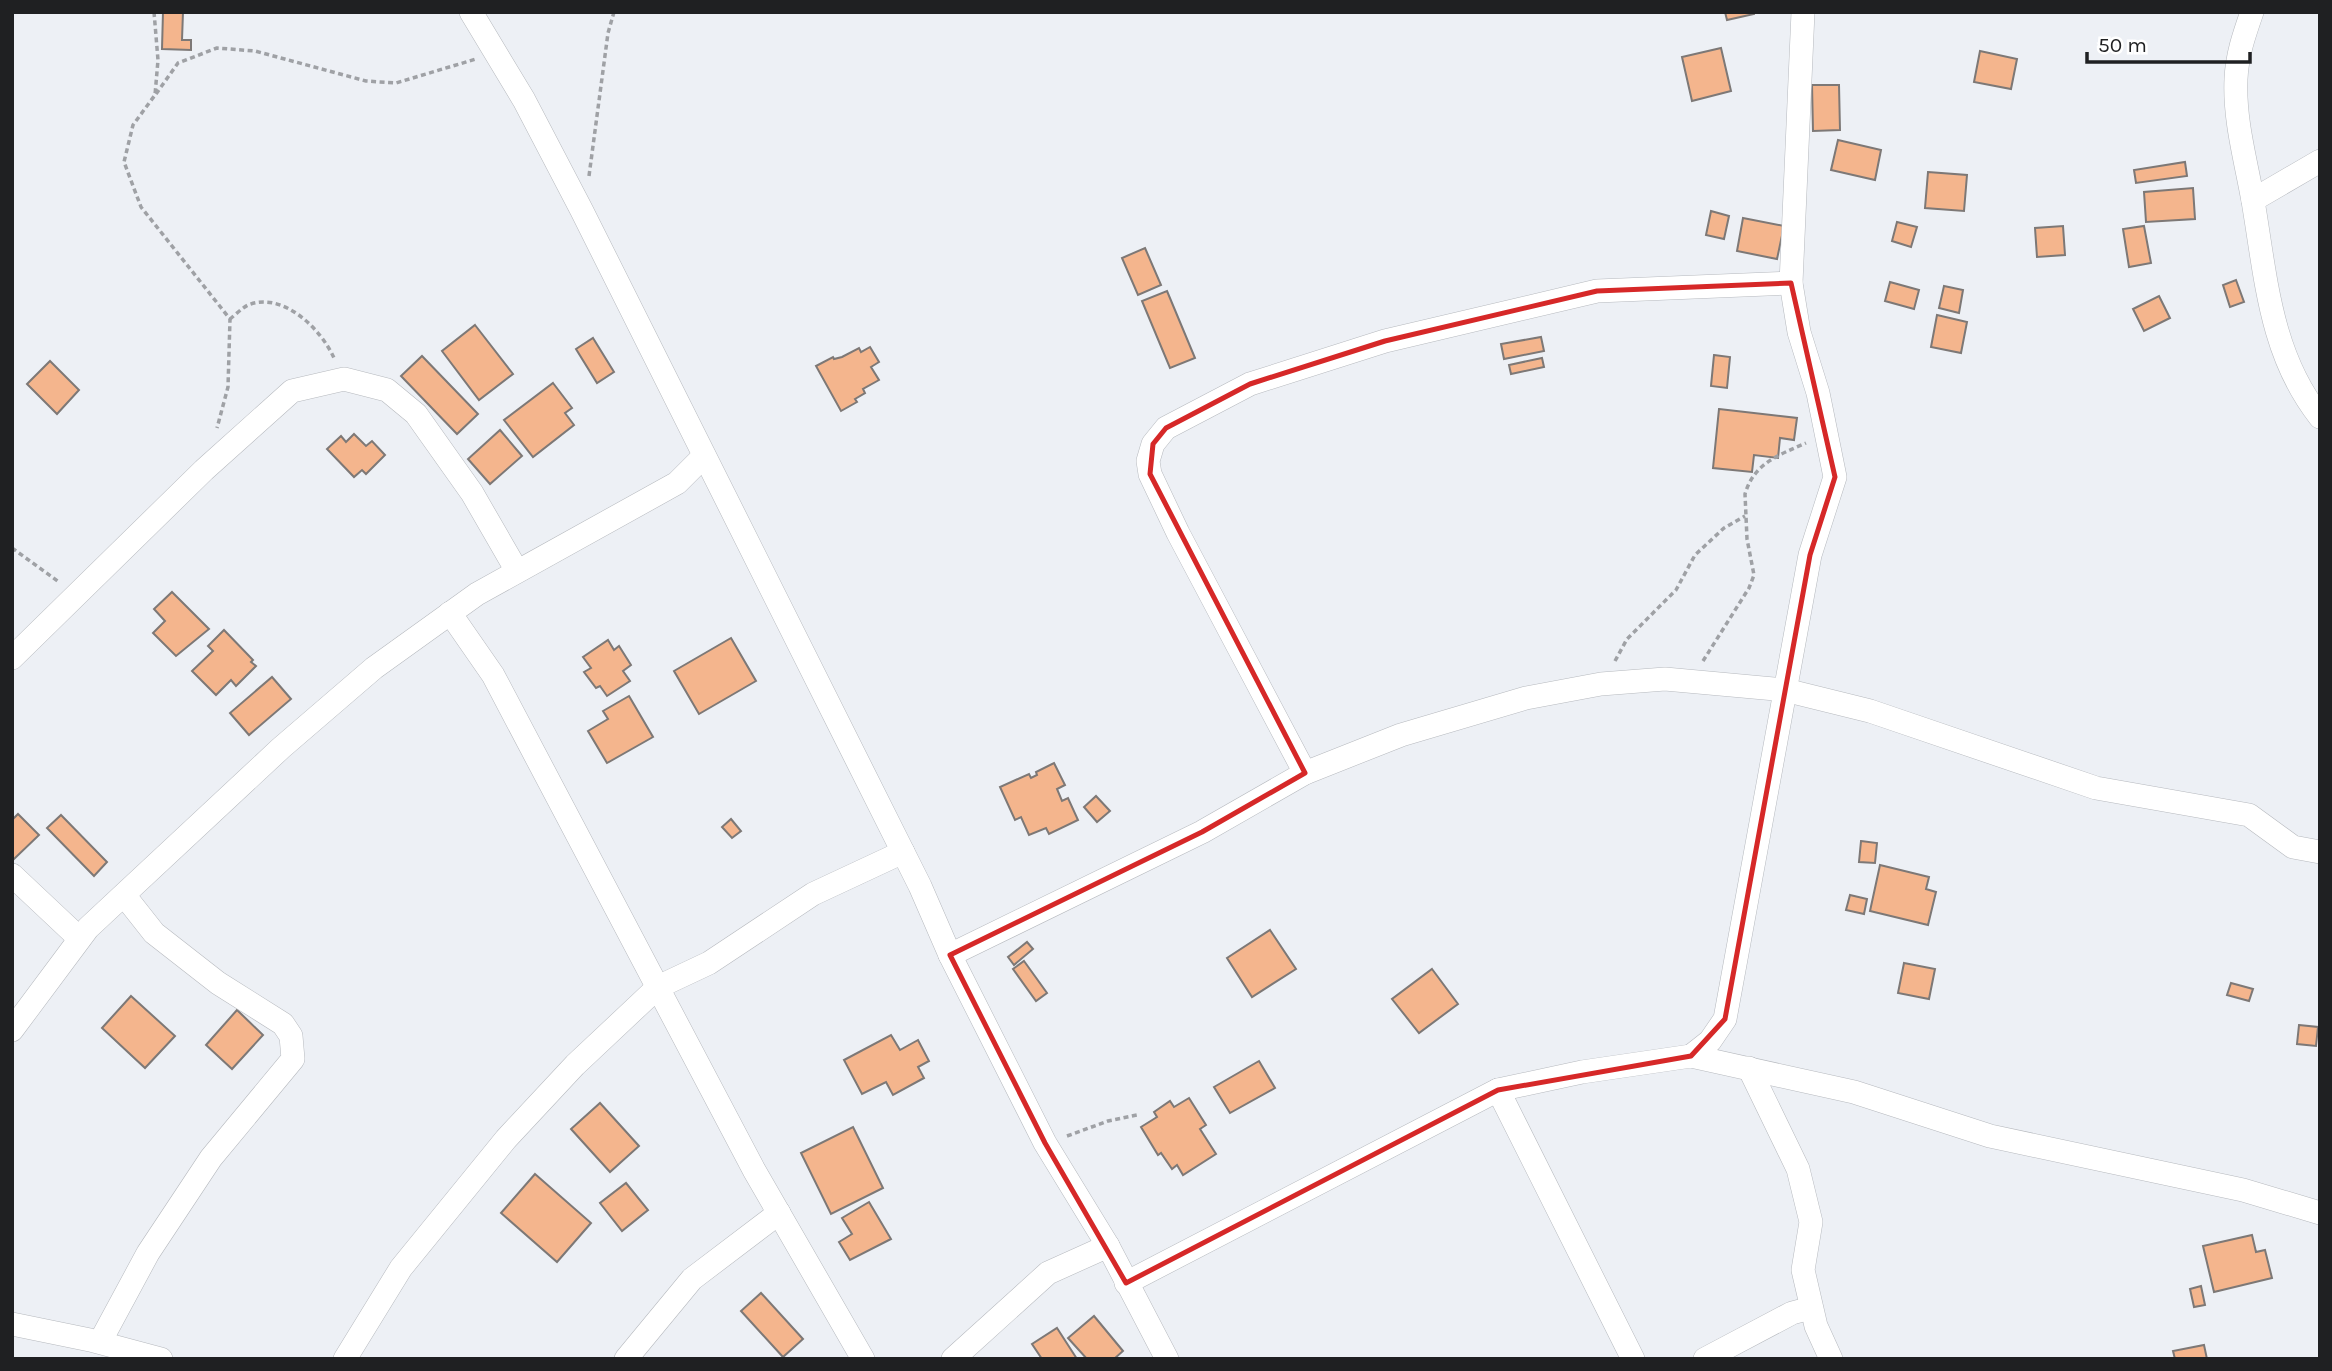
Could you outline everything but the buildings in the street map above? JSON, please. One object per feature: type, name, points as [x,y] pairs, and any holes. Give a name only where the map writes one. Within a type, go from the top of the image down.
[{"type":"street","points":[[471,12],[524,100],[582,211],[903,852],[950,955],[1045,1143],[1108,1246],[1167,1359]]},
{"type":"street","points":[[1691,1056],[1710,1041],[1725,1019],[1810,555],[1835,477],[1828,433],[1799,332],[1791,283],[1791,232],[1798,171],[1804,12]]},
{"type":"street","points":[[2252,12],[2238,55],[2236,82],[2239,128],[2277,339],[2297,384],[2320,416]]},
{"type":"street","points":[[2253,200],[2320,161]]},
{"type":"street","points":[[1305,773],[1178,533],[1150,474],[1148,461],[1153,444],[1166,428],[1250,384],[1385,341],[1597,291],[1791,283]]},
{"type":"street","points":[[12,658],[195,480],[292,391],[344,379],[387,390],[416,414],[472,493],[517,571]]},
{"type":"street","points":[[12,1030],[79,939],[281,748],[374,668],[477,593],[677,483],[704,456]]},
{"type":"street","points":[[450,613],[493,675],[779,1213],[863,1359]]},
{"type":"street","points":[[950,955],[1202,832],[1305,773],[1413,732],[1526,698],[1601,684],[1688,679],[1785,690],[1870,711],[2095,788],[2249,815],[2293,847],[2320,852]]},
{"type":"street","points":[[345,1359],[401,1268],[506,1139],[575,1065],[658,987],[709,963],[813,894],[903,852]]},
{"type":"street","points":[[12,875],[79,939]]},
{"type":"street","points":[[100,1342],[148,1253],[204,1169],[293,1059],[291,1036],[283,1024],[218,983],[154,933],[124,895]]},
{"type":"street","points":[[1126,1283],[1498,1090],[1582,1072],[1691,1056],[1854,1092],[1990,1136],[2243,1190],[2320,1213]]},
{"type":"street","points":[[1749,1068],[1798,1170],[1806,1198],[1811,1222],[1803,1270],[1811,1308],[1831,1359]]},
{"type":"street","points":[[1498,1090],[1633,1359]]},
{"type":"street","points":[[626,1359],[692,1279],[779,1213]]},
{"type":"street","points":[[953,1359],[1048,1273],[1108,1246]]},
{"type":"street","points":[[1705,1359],[1792,1314],[1811,1308]]},
{"type":"street","points":[[12,1324],[100,1342],[161,1359]]},
{"type":"path","points":[[154,12],[158,60],[155,95]]},
{"type":"path","points":[[582,211],[597,130],[608,33],[614,12]]},
{"type":"path","points":[[215,435],[228,387],[230,319],[141,207],[124,162],[133,125],[178,63],[217,48],[256,51],[366,80],[396,83],[468,62],[494,51]]},
{"type":"path","points":[[230,319],[248,305],[276,302],[307,321],[330,348],[344,379]]},
{"type":"path","points":[[1688,679],[1701,664],[1752,583],[1754,575],[1745,494],[1758,470],[1770,460],[1828,433]]},
{"type":"path","points":[[1601,684],[1627,639],[1681,584],[1695,555],[1724,528],[1746,516]]},
{"type":"path","points":[[12,548],[78,596]]},
{"type":"path","points":[[1045,1143],[1108,1121],[1137,1115]]},
{"type":"highlighted area","points":[[1791,283],[1835,477],[1810,555],[1725,1019],[1691,1056],[1498,1090],[1126,1283],[1045,1143],[950,955],[1202,832],[1305,773],[1150,474],[1153,444],[1166,428],[1250,384],[1385,341],[1597,291]]}]
